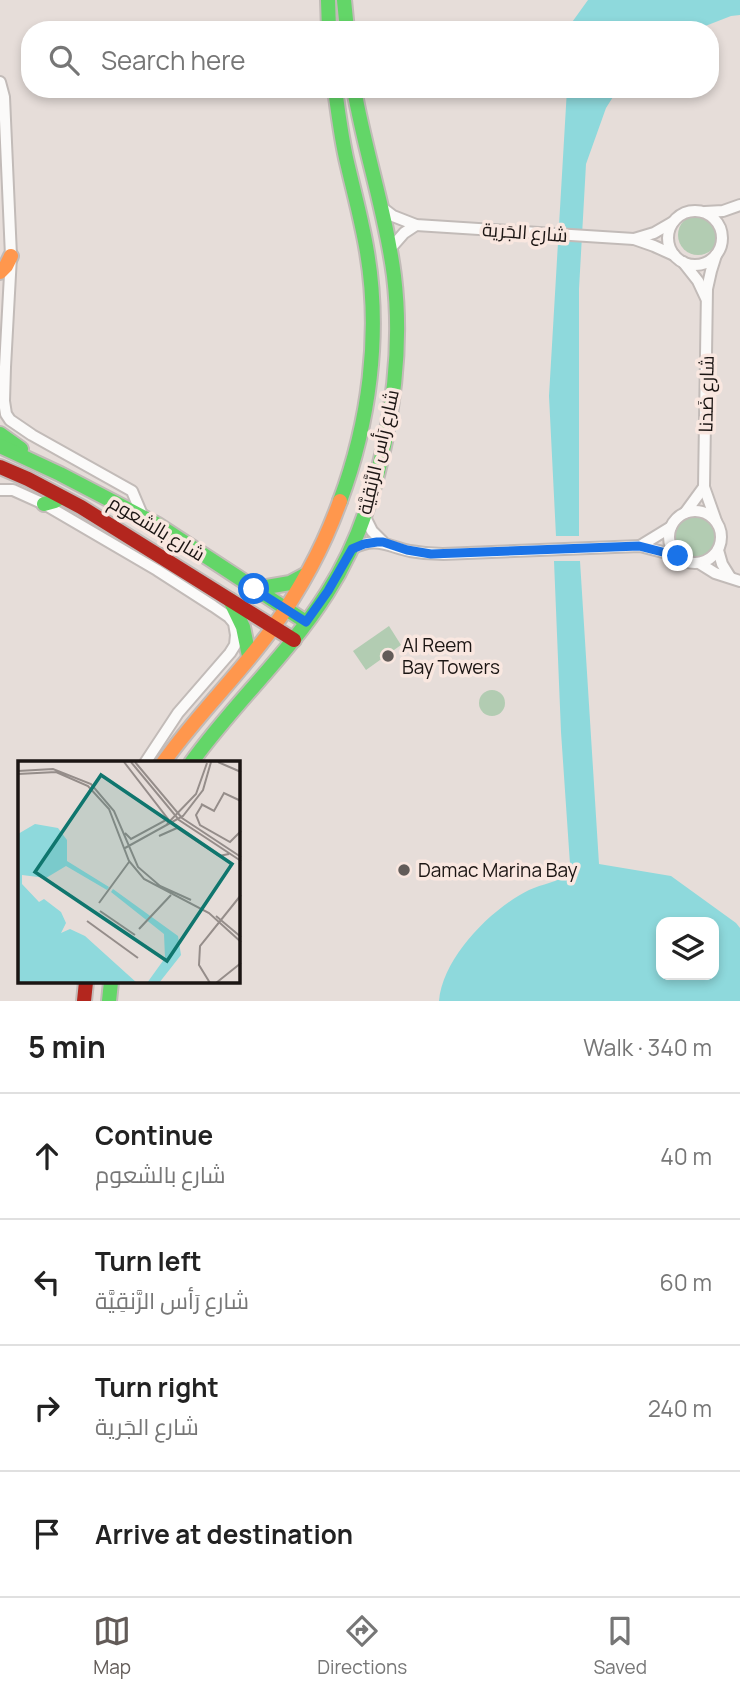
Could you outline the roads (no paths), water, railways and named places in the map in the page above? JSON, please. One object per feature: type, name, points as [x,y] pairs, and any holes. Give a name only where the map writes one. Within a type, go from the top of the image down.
[{"type":"street","points":[[328,0],[329,21]]},
{"type":"street","points":[[344,0],[345,21]]},
{"type":"street","points":[[0,82],[4,97],[12,256],[11,339],[4,401],[6,414],[10,420],[32,435],[132,491],[143,517]]},
{"type":"street","name":"شارع رَأس الرَّنقِيَّة","points":[[164,761],[179,738],[285,609],[326,540],[349,481],[365,419],[373,301],[367,252],[336,98]]},
{"type":"street","name":"شارع رَأس الرَّنقِيَّة","points":[[192,761],[216,728],[294,640],[328,591],[352,549],[365,517],[381,456],[391,409],[398,351],[398,302],[390,248],[356,98]]},
{"type":"street","points":[[707,301],[698,281],[678,258],[668,241],[668,233],[681,214],[689,211],[723,211],[740,205]]},
{"type":"street","points":[[678,258],[695,265],[703,264],[716,255],[729,218],[740,205]]},
{"type":"street","name":"شارع الجَرية","points":[[380,206],[393,216],[416,225],[634,239],[678,258]]},
{"type":"street","points":[[705,212],[716,220],[722,233]]},
{"type":"street","name":"شارع الجَرية","points":[[634,239],[654,233],[673,222]]},
{"type":"street","points":[[390,248],[416,225]]},
{"type":"street","name":"شارع ضَدنا","points":[[716,255],[709,278],[707,301],[704,487],[716,521]]},
{"type":"street","points":[[0,272],[12,256]]},
{"type":"street","points":[[0,434],[32,460]]},
{"type":"street","name":"شارع بالشعوم","points":[[0,446],[143,517],[306,622]]},
{"type":"street","name":"شارع بالشعوم","points":[[0,467],[91,513],[294,640]]},
{"type":"street","points":[[639,546],[671,527],[704,487]]},
{"type":"street","points":[[0,490],[13,490],[44,504],[157,569],[234,623],[235,645],[230,653],[178,713],[146,761]]},
{"type":"street","points":[[44,504],[61,496]]},
{"type":"street","points":[[685,513],[698,511],[716,521],[721,535],[718,550],[722,564],[735,579]]},
{"type":"street","points":[[365,517],[372,531],[383,542]]},
{"type":"street","points":[[671,527],[671,546],[678,556]]},
{"type":"street","points":[[352,549],[370,542],[383,542],[431,554],[639,546],[699,563],[715,573],[735,579]]},
{"type":"street","points":[[699,563],[713,556],[718,550]]},
{"type":"street","points":[[254,589],[290,583],[305,575]]},
{"type":"street","points":[[230,599],[244,625],[249,656]]},
{"type":"water","points":[[588,0],[740,0],[740,15],[718,21],[573,21]]},
{"type":"water","points":[[566,98],[612,98],[606,108],[586,164],[579,289],[579,536],[556,536],[549,396]]},
{"type":"water","points":[[554,561],[580,561],[599,864],[671,876],[736,923],[740,928],[740,1001],[439,1001],[449,968],[471,936],[514,898],[569,874]]},
{"type":"place","name":"Al Reem Bay Towers","points":[[388,656]]},
{"type":"place","name":"Damac Marina Bay","points":[[404,870]]}]
